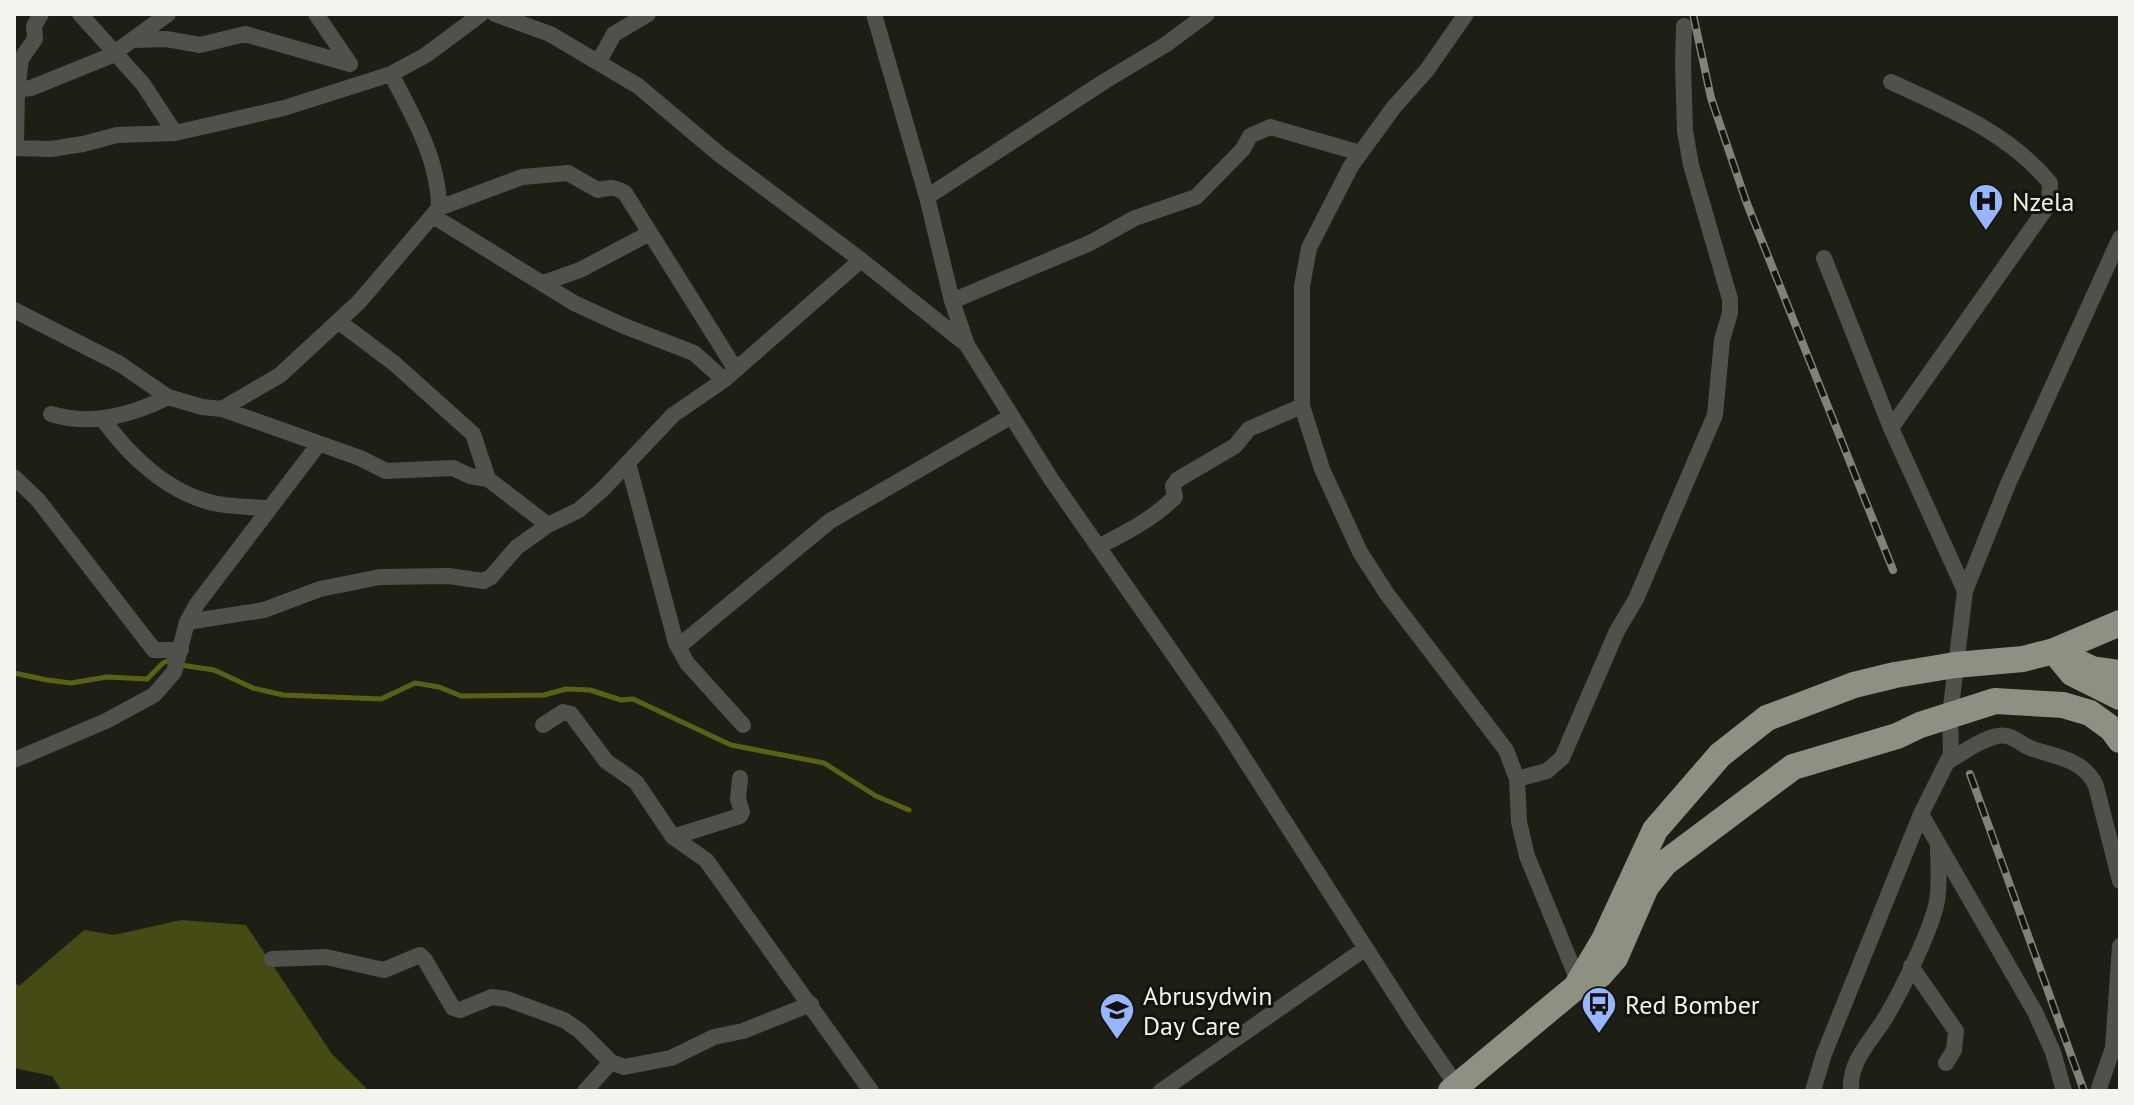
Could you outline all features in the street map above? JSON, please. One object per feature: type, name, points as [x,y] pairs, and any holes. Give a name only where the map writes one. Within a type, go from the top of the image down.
[{"type":"highway","points":[[1579,983],[1604,940],[1655,830],[1720,755],[1767,718],[1839,690],[1895,675],[1955,665],[2023,659],[2054,651],[2120,623]]},
{"type":"highway","points":[[2054,651],[2092,669],[2120,673]]},
{"type":"highway","points":[[2054,651],[2072,673],[2120,697]]},
{"type":"highway","points":[[1454,1089],[1579,983],[1600,975],[1609,967],[1646,887],[1665,863],[1793,767],[1897,736],[1995,701],[2063,705],[2090,713],[2112,729],[2120,740]]},
{"type":"street","points":[[41,14],[34,26],[35,39],[21,59],[15,90],[15,148],[51,149],[117,135],[175,133],[284,108],[391,74],[426,55],[481,14]]},
{"type":"street","points":[[80,14],[147,90],[175,133]]},
{"type":"street","points":[[15,90],[31,88],[115,52],[168,14]]},
{"type":"street","points":[[316,14],[350,64],[368,83]]},
{"type":"street","points":[[495,14],[550,34],[599,61],[656,100],[719,154],[861,260],[967,345]]},
{"type":"street","points":[[549,14],[550,34]]},
{"type":"street","points":[[599,61],[614,34],[648,14]]},
{"type":"street","points":[[874,14],[927,197],[952,301],[967,345],[1051,479],[1224,727],[1454,1089]]},
{"type":"street","points":[[927,197],[1165,45],[1207,14]]},
{"type":"street","points":[[1466,14],[1427,70],[1360,153],[1309,248],[1302,286],[1302,406],[1327,483],[1360,552],[1387,594],[1506,750],[1517,779],[1519,822],[1527,856],[1579,983]]},
{"type":"street","points":[[1517,779],[1547,771],[1562,758],[1617,631],[1636,599],[1715,415],[1720,354],[1730,313],[1730,299],[1691,165],[1685,131],[1684,26]]},
{"type":"street","points":[[134,40],[166,39],[200,45],[245,34],[350,64]]},
{"type":"street","points":[[391,74],[429,154],[439,192],[436,212]]},
{"type":"street","points":[[1891,82],[1971,119],[2036,166],[2050,183],[2049,204],[1891,428]]},
{"type":"street","points":[[952,301],[1075,250],[1135,218],[1196,197],[1243,149],[1250,136],[1270,127],[1360,153]]},
{"type":"street","points":[[222,409],[280,375],[359,302],[436,212],[512,179],[568,173],[592,188],[611,187],[625,193],[730,375]]},
{"type":"street","points":[[436,212],[574,303],[694,353],[730,375]]},
{"type":"street","points":[[543,283],[580,270],[650,233]]},
{"type":"street","points":[[1813,1091],[1824,1054],[1921,814],[1952,746],[1950,715],[1965,591],[2008,484],[2120,238]]},
{"type":"street","points":[[1824,258],[1891,428],[1965,591]]},
{"type":"street","points":[[187,622],[264,610],[320,589],[380,577],[449,576],[483,581],[491,577],[517,547],[548,525],[579,510],[673,415],[730,375],[861,260]]},
{"type":"street","points":[[14,310],[120,364],[168,397],[222,409],[360,458],[386,471],[453,468],[470,476],[488,479],[548,525]]},
{"type":"street","points":[[338,321],[395,364],[473,434],[488,479]]},
{"type":"street","points":[[51,414],[68,419],[102,418],[135,411],[168,397]]},
{"type":"street","points":[[1100,546],[1163,509],[1175,497],[1173,486],[1177,480],[1235,446],[1249,429],[1302,406]]},
{"type":"street","points":[[678,647],[830,521],[1010,417]]},
{"type":"street","points":[[102,418],[123,447],[169,483],[199,499],[233,506],[269,508]]},
{"type":"street","points":[[14,760],[106,721],[154,695],[174,672],[187,622],[197,604],[318,445]]},
{"type":"street","points":[[628,463],[673,636],[687,663],[743,725]]},
{"type":"street","points":[[14,477],[38,500],[154,650],[181,650]]},
{"type":"street","points":[[543,725],[563,712],[574,717],[606,761],[636,782],[673,837],[706,860],[871,1091]]},
{"type":"street","points":[[1947,762],[1993,737],[2003,735],[2011,736],[2033,749],[2075,762],[2092,776],[2096,786],[2120,881]]},
{"type":"street","points":[[673,837],[740,816],[740,778]]},
{"type":"street","points":[[1921,814],[2035,1012],[2053,1052],[2064,1091]]},
{"type":"street","points":[[1851,1091],[1850,1076],[1854,1064],[1886,1017],[1932,920],[1937,900],[1938,843]]},
{"type":"street","points":[[2098,1091],[2118,1027],[2120,946]]},
{"type":"street","points":[[1161,1091],[1366,948]]},
{"type":"street","points":[[272,959],[326,957],[384,970],[420,955],[453,1008],[460,1010],[492,997],[507,999],[564,1020],[580,1031],[611,1062],[624,1067],[658,1062],[714,1037],[743,1031],[811,1004]]},
{"type":"street","points":[[1911,966],[1956,1031],[1954,1050],[1946,1063]]},
{"type":"street","points":[[585,1091],[611,1062]]},
{"type":"green space","points":[[181,920],[246,925],[332,1054],[369,1091],[62,1091],[52,1076],[14,1068],[14,982],[19,986],[84,930],[114,935]]},
{"type":"waterway","points":[[14,673],[71,683],[107,677],[147,679],[163,663],[172,659]]},
{"type":"waterway","points":[[181,665],[214,670],[253,688],[283,695],[381,699],[415,683],[439,687],[461,696],[544,695],[566,689],[590,690],[621,700],[633,699],[731,745],[824,763],[876,796],[909,810]]},
{"type":"railway","points":[[1693,14],[1711,98],[1746,201],[1893,570]]},
{"type":"railway","points":[[1970,774],[2084,1091]]},
{"type":"place","name":"Nzela","points":[[1986,232]]},
{"type":"place","name":"Red Bomber","points":[[1599,1035]]},
{"type":"place","name":"Abrusydwin Day Care","points":[[1117,1041]]}]
